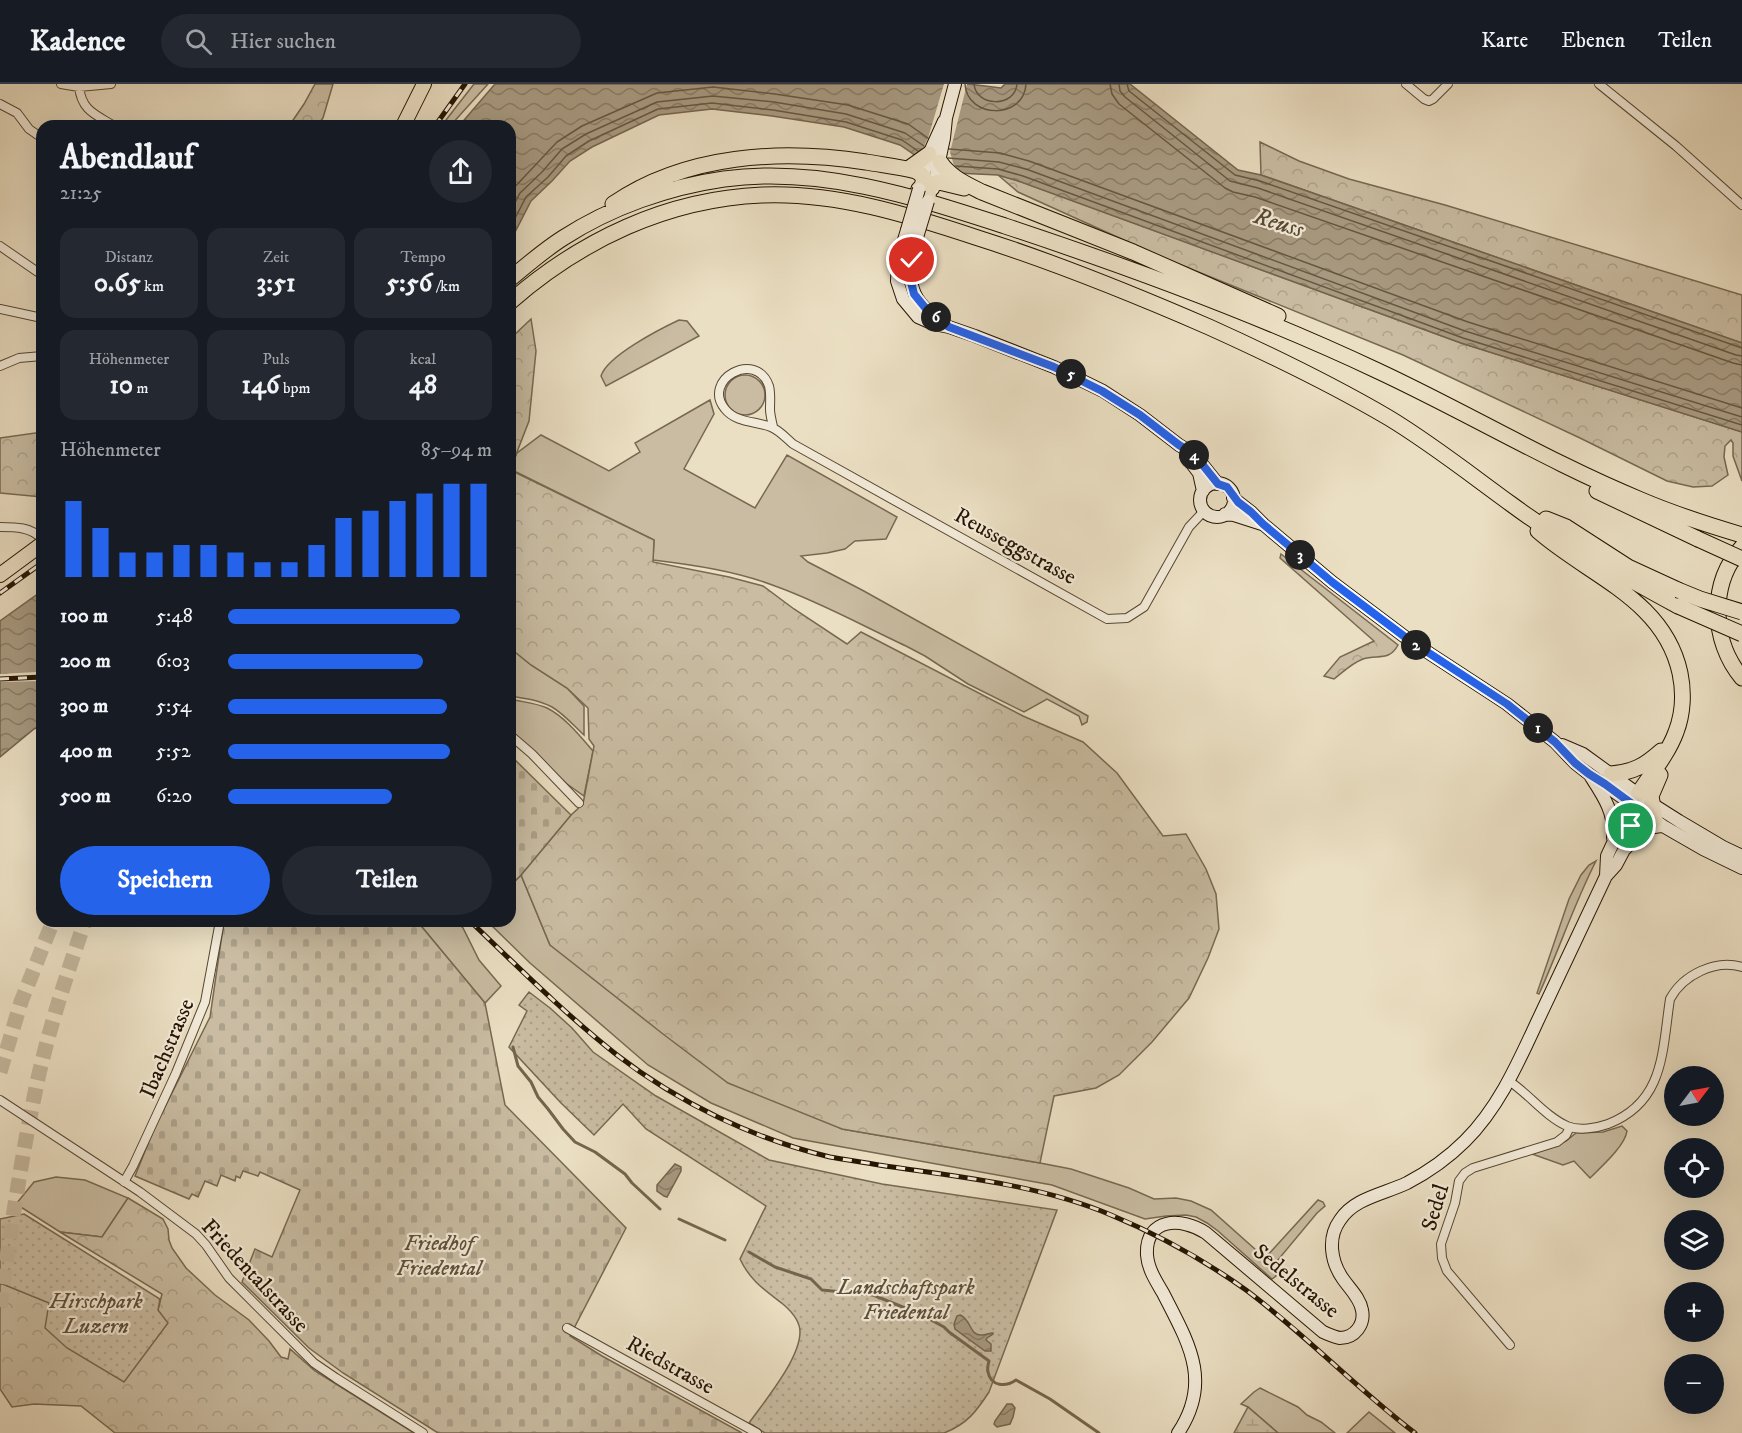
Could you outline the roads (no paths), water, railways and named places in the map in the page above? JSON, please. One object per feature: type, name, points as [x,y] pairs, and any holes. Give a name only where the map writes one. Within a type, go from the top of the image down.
[{"type":"highway","points":[[516,274],[543,252],[592,221],[631,192],[658,179],[724,161],[801,155],[827,157],[916,171],[927,187],[943,183],[982,192]]},
{"type":"highway","points":[[908,169],[937,156],[947,171],[982,192],[1133,252],[1354,351],[1402,382]]},
{"type":"highway","points":[[592,221],[643,200],[697,184],[726,179],[762,177],[841,182],[879,189],[949,208],[1220,303],[1402,382],[1601,482],[1705,524],[1742,535]]},
{"type":"highway","points":[[516,297],[546,273],[623,227],[684,206],[729,198],[790,195],[817,197],[869,207],[946,227],[1046,261],[1184,316],[1333,386],[1390,418],[1448,457],[1513,506],[1613,570],[1678,606],[1742,634]]},
{"type":"highway","points":[[1150,278],[1205,306],[1382,382],[1631,508],[1742,559]]},
{"type":"highway","points":[[1513,506],[1566,527],[1628,567],[1700,599],[1742,612]]},
{"type":"highway","points":[[1513,506],[1555,546],[1629,596],[1654,619],[1672,648],[1678,664],[1682,692],[1680,719],[1672,741],[1640,803],[1659,823]]},
{"type":"highway","points":[[1742,547],[1731,561],[1721,586],[1718,614],[1723,646],[1742,678]]},
{"type":"highway","points":[[1611,774],[1627,772],[1644,765],[1672,741]]},
{"type":"main road","points":[[955,84],[946,118],[936,135],[937,156],[913,232],[897,266],[899,290],[907,305],[918,317],[934,324],[949,327],[1079,378],[1131,408],[1198,458],[1218,484]]},
{"type":"main road","points":[[406,120],[423,85]]},
{"type":"main road","points":[[1179,445],[1196,469],[1203,491]]},
{"type":"main road","points":[[1263,524],[1234,515],[1225,514],[1215,517],[1204,512],[1200,499],[1203,491],[1209,485],[1218,484],[1227,487],[1233,498],[1332,582],[1409,640],[1507,704],[1555,742],[1589,774],[1742,856]]},
{"type":"main road","points":[[1225,514],[1231,508],[1233,498]]},
{"type":"main road","points":[[0,575],[36,541]]},
{"type":"main road","points":[[1555,742],[1583,754],[1611,774],[1640,803]]},
{"type":"main road","points":[[1589,774],[1611,811],[1618,847]]},
{"type":"main road","points":[[1618,847],[1640,803]]},
{"type":"main road","points":[[1618,847],[1659,823],[1702,849],[1742,867]]},
{"type":"main road","name":"Sedelstrasse","points":[[1178,1433],[1193,1402],[1196,1386],[1195,1369],[1188,1341],[1148,1262],[1150,1238],[1156,1230],[1165,1224],[1176,1222],[1200,1228],[1323,1332],[1339,1338],[1356,1332],[1361,1324],[1363,1312],[1334,1261],[1332,1239],[1339,1220],[1356,1204],[1411,1181],[1445,1159],[1485,1119],[1509,1081],[1606,876],[1607,856],[1618,847]]},
{"type":"street","points":[[61,84],[79,87],[111,84]]},
{"type":"street","points":[[1406,84],[1429,101],[1448,84]]},
{"type":"street","points":[[1599,84],[1676,146],[1742,205]]},
{"type":"street","points":[[79,87],[83,104],[104,120]]},
{"type":"street","points":[[0,104],[17,113],[29,129],[36,134]]},
{"type":"street","points":[[0,246],[36,271]]},
{"type":"street","points":[[0,309],[36,317]]},
{"type":"street","points":[[0,366],[19,358],[36,357]]},
{"type":"street","name":"Reusseggstrasse","points":[[773,428],[769,386],[764,378],[757,372],[745,369],[735,371],[722,382],[720,400],[725,410],[737,418],[773,428],[793,444],[1107,619],[1127,618],[1144,607],[1188,527],[1204,512]]},
{"type":"street","points":[[0,526],[19,527],[36,536]]},
{"type":"street","points":[[516,740],[579,803]]},
{"type":"street","name":"Ibachstrasse","points":[[124,1182],[176,1073],[205,1002],[219,927]]},
{"type":"street","points":[[1509,1081],[1557,1120],[1570,1127],[1584,1129],[1603,1126],[1620,1119],[1631,1112],[1652,1089],[1657,1075],[1673,993],[1690,977],[1706,969],[1720,965],[1742,967]]},
{"type":"street","name":"Friedentalstrasse","points":[[0,1100],[140,1192],[196,1234],[229,1278],[314,1363],[423,1433]]},
{"type":"street","name":"Sedel","points":[[1510,1345],[1447,1271],[1442,1258],[1441,1244],[1455,1203],[1459,1181],[1465,1173],[1473,1168],[1557,1142],[1566,1135],[1570,1127]]},
{"type":"street","name":"Riedstrasse","points":[[567,1328],[758,1433]]},
{"type":"water","name":"Reuss","points":[[495,84],[969,84],[1001,88],[1005,84],[1130,84],[1238,170],[1261,175],[1742,343],[1742,432],[1461,343],[1021,182],[998,175],[956,173],[935,169],[900,145],[844,127],[712,109],[659,115],[592,147],[570,161],[531,201],[516,230],[516,120],[464,120]]},
{"type":"water","points":[[36,595],[36,728],[0,757],[0,621]]},
{"type":"water","points":[[675,1164],[681,1167],[681,1171],[667,1197],[657,1191],[657,1185]]},
{"type":"water","points":[[960,1315],[967,1320],[972,1330],[978,1335],[993,1333],[986,1340],[991,1344],[991,1351],[985,1351],[955,1329],[954,1324],[957,1316]]},
{"type":"water","points":[[1007,1404],[1012,1404],[1015,1408],[1010,1424],[997,1427],[994,1424],[995,1421]]},
{"type":"waterway","points":[[513,1047],[518,1066],[563,1129],[575,1142],[595,1152],[625,1174],[660,1209]]},
{"type":"waterway","points":[[679,1219],[725,1240]]},
{"type":"waterway","points":[[749,1252],[775,1267],[811,1279],[822,1290],[873,1295],[920,1314],[944,1327],[989,1361],[988,1372],[992,1381],[1008,1384],[1016,1380],[1050,1399],[1099,1433]]},
{"type":"tunnel","points":[[0,1072],[21,1002],[51,927]]},
{"type":"tunnel","points":[[0,1307],[22,1161],[39,1074],[54,1016],[83,927]]},
{"type":"railway","points":[[439,120],[465,84]]},
{"type":"railway","points":[[0,593],[36,567]]},
{"type":"railway","points":[[0,679],[36,677]]},
{"type":"railway","points":[[476,927],[542,990],[617,1055],[692,1104],[746,1129],[802,1149],[836,1158],[1026,1189],[1083,1204],[1129,1223],[1181,1249],[1246,1290],[1415,1433]]},
{"type":"park label","name":"Friedhof Friedental","points":[[439,1254]]},
{"type":"park label","name":"Landschaftspark Friedental","points":[[906,1298]]},
{"type":"park label","name":"Hirschpark Luzern","points":[[96,1312]]}]
